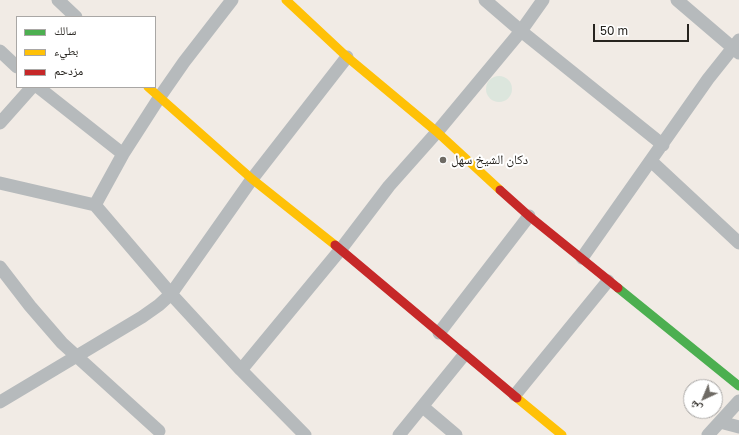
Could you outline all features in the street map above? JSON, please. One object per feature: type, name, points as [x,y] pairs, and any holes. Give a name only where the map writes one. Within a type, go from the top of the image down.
[{"type":"street","points":[[58,0],[75,16]]},
{"type":"street","points":[[95,205],[123,154],[159,98],[184,62],[232,0]]},
{"type":"street","points":[[286,0],[347,57],[438,132],[529,216],[739,386]]},
{"type":"street","points":[[485,0],[521,31],[663,145]]},
{"type":"street","points":[[241,370],[341,249],[389,186],[438,132],[521,31],[543,0]]},
{"type":"street","points":[[582,258],[663,145],[708,78],[737,47],[677,0]]},
{"type":"street","points":[[0,51],[16,66]]},
{"type":"street","points":[[0,402],[159,306],[171,294],[252,179],[347,57]]},
{"type":"street","points":[[0,124],[31,88]]},
{"type":"street","points":[[39,88],[123,154]]},
{"type":"street","points":[[149,88],[252,179],[341,249],[464,355],[515,395],[562,435]]},
{"type":"street","points":[[651,161],[736,236]]},
{"type":"street","points":[[0,183],[95,205],[171,294],[241,370],[305,435]]},
{"type":"street","points":[[439,333],[529,216]]},
{"type":"street","points":[[0,267],[62,343],[159,431]]},
{"type":"street","points":[[515,395],[608,281]]},
{"type":"street","points":[[399,435],[464,355]]},
{"type":"street","points":[[708,435],[739,401]]},
{"type":"street","points":[[423,407],[456,435]]},
{"type":"street","points":[[720,422],[739,427]]},
{"type":"shaded area","points":[[499,76],[508,80],[512,89],[508,98],[499,102],[490,98],[486,89],[490,80]]},
{"type":"traffic: fast","points":[[618,288],[739,386]]},
{"type":"traffic: slow","points":[[286,0],[347,57],[437,132],[500,190]]},
{"type":"traffic: slow","points":[[149,88],[252,179],[335,245]]},
{"type":"traffic: slow","points":[[517,398],[562,435]]},
{"type":"traffic: jam","points":[[500,190],[529,216],[618,288]]},
{"type":"traffic: jam","points":[[335,245],[517,398]]},
{"type":"place","name":"دكان الشيخ سهل","points":[[443,160]]}]
